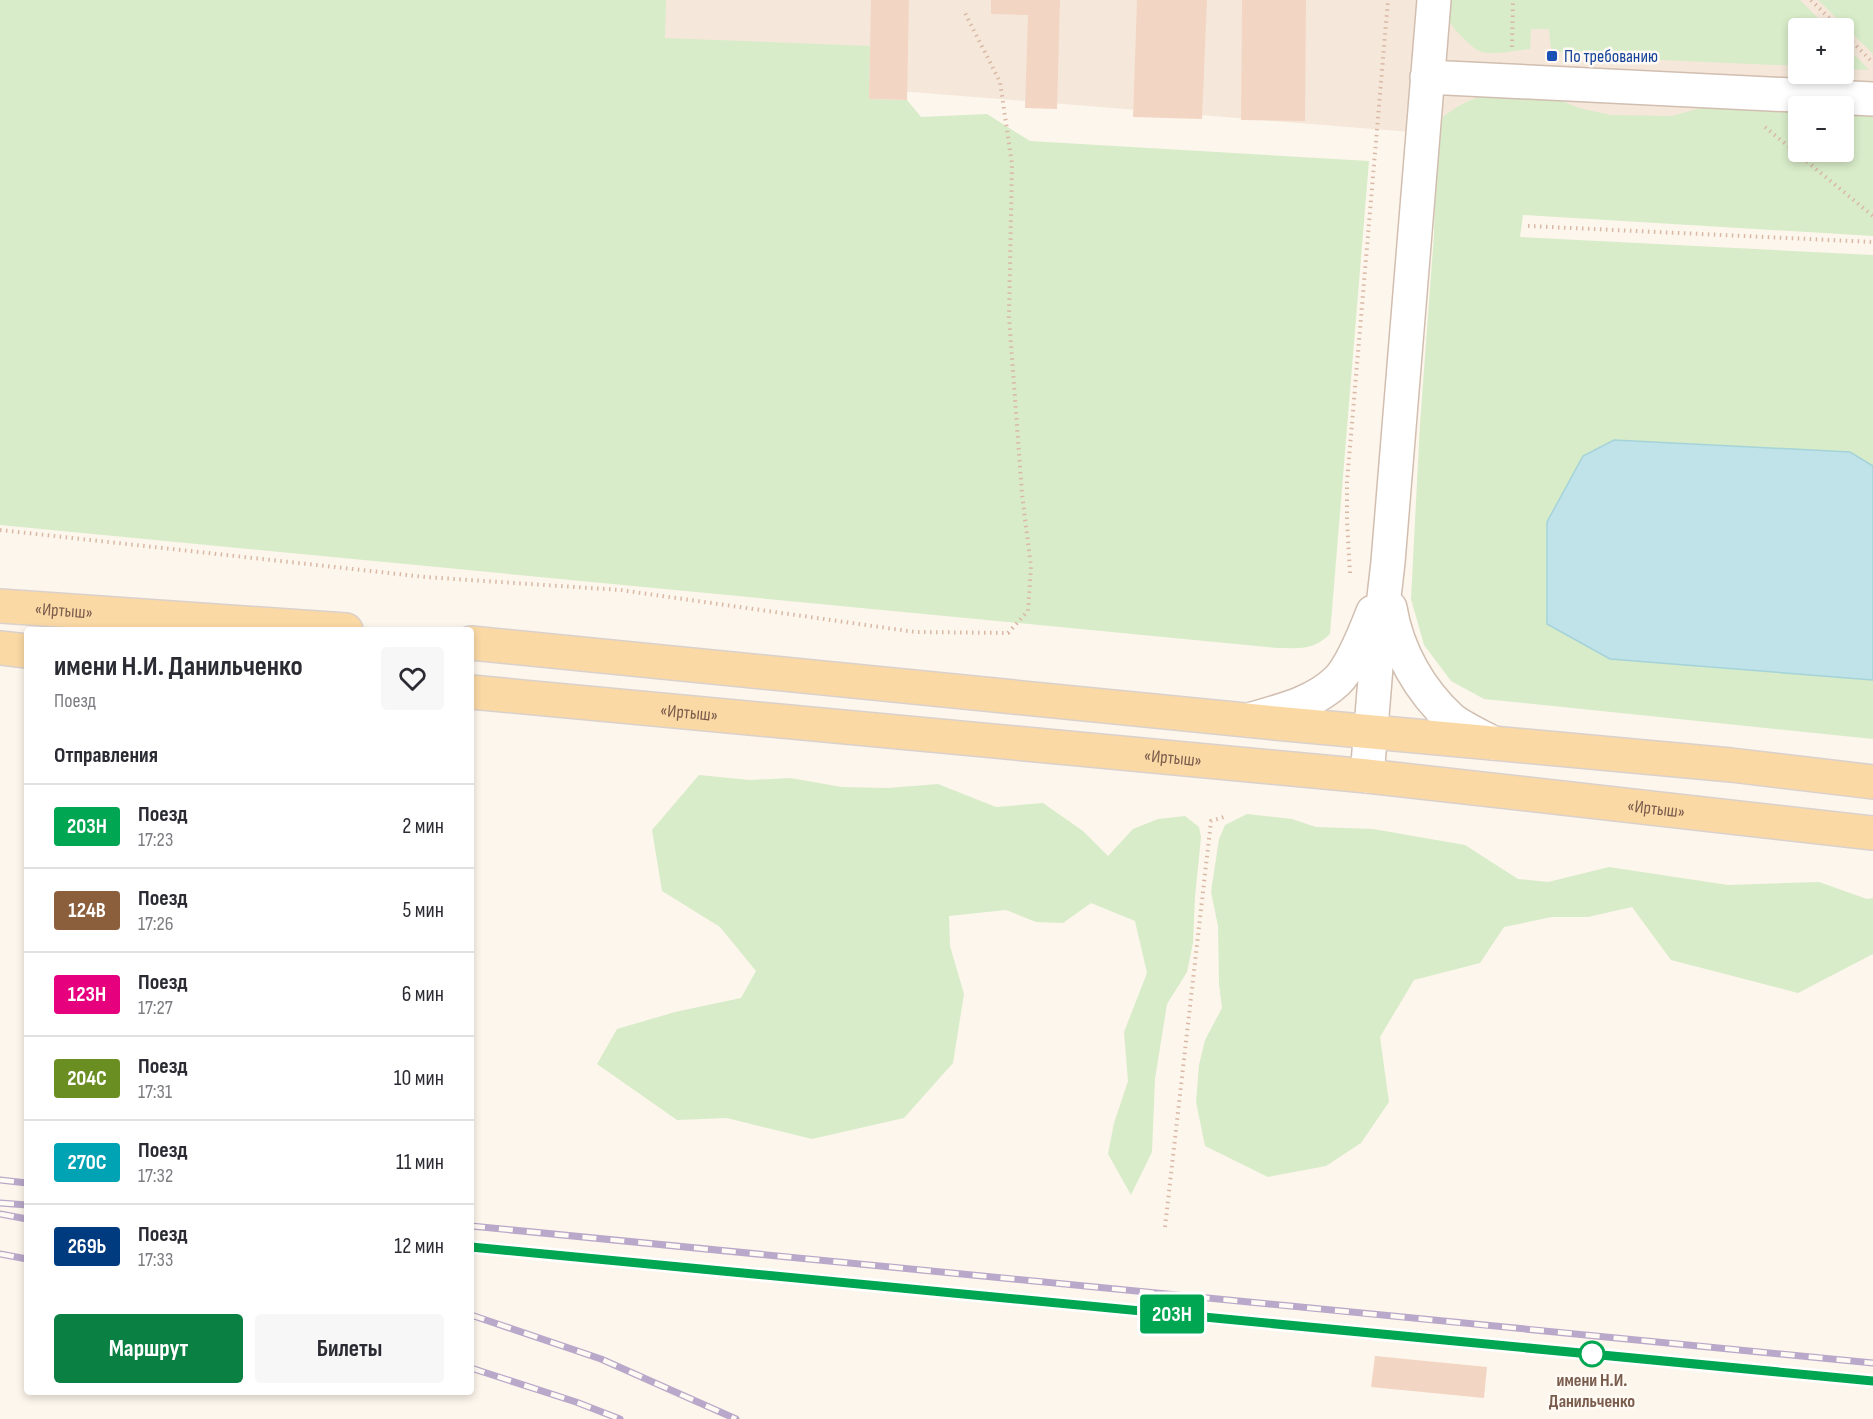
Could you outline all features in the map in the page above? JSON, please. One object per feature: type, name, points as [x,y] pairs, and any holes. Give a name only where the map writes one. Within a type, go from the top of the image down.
[{"type":"main road","name":"«Иртыш»","points":[[0,606],[302,627]]},
{"type":"main road","points":[[474,642],[1248,720],[1720,764],[1873,782]]},
{"type":"main road","points":[[0,648],[24,651]]},
{"type":"main road","name":"«Иртыш»","points":[[474,692],[1368,776],[1873,833]]},
{"type":"street","points":[[1368,776],[1434,0]]},
{"type":"street","points":[[1427,77],[1873,99]]},
{"type":"street","points":[[1248,720],[1301,705],[1338,681],[1358,648],[1386,582]]},
{"type":"street","points":[[1386,582],[1397,641],[1421,686],[1454,721],[1493,743]]},
{"type":"path","points":[[1350,577],[1347,482],[1388,0]]},
{"type":"path","points":[[1512,81],[1513,0]]},
{"type":"path","points":[[1811,0],[1829,18]]},
{"type":"path","points":[[0,530],[425,577],[620,590],[915,632],[1008,633],[1028,611],[1031,567],[1022,494],[1009,316],[1012,164],[1000,82],[964,10]]},
{"type":"path","points":[[1854,43],[1873,63]]},
{"type":"path","points":[[1720,91],[1873,216]]},
{"type":"path","points":[[1528,226],[1873,242]]},
{"type":"path","points":[[1165,1227],[1211,821],[1224,818]]},
{"type":"shaded area","points":[[279,0],[1873,0],[1873,169],[300,43]]},
{"type":"green space","points":[[0,0],[666,0],[665,38],[870,46],[869,99],[907,100],[921,117],[987,114],[1030,141],[1369,161],[1330,634],[1312,646],[1277,648],[0,525]]},
{"type":"green space","points":[[1443,0],[1800,0],[1818,18],[1788,18],[1788,66],[1570,56],[1551,48],[1549,29],[1531,29],[1530,49],[1487,53],[1473,47],[1463,38],[1450,23]]},
{"type":"green space","points":[[1818,0],[1873,0],[1873,54],[1854,35],[1854,18],[1836,18]]},
{"type":"green space","points":[[1854,54],[1869,70],[1854,69]]},
{"type":"green space","points":[[1507,91],[1537,91],[1579,108],[1611,115],[1672,116],[1718,103],[1788,104],[1788,162],[1854,162],[1854,106],[1873,107],[1873,236],[1523,215],[1520,237],[1873,255],[1873,739],[1484,699],[1451,681],[1424,645],[1411,599],[1420,424],[1434,234],[1436,151],[1443,117],[1466,102]]},
{"type":"green space","points":[[699,775],[750,780],[790,778],[842,787],[888,788],[938,784],[996,807],[1043,803],[1083,831],[1108,856],[1133,829],[1158,819],[1185,816],[1199,827],[1201,837],[1193,943],[1187,972],[1167,1004],[1155,1079],[1152,1152],[1131,1195],[1108,1154],[1114,1123],[1128,1081],[1124,1032],[1147,973],[1135,921],[1091,903],[1063,923],[1036,922],[1006,910],[949,916],[950,946],[964,994],[953,1063],[904,1118],[812,1139],[727,1118],[677,1120],[597,1064],[617,1029],[675,1012],[741,998],[756,971],[720,927],[662,891],[652,830]]},
{"type":"green space","points":[[1247,814],[1292,819],[1316,827],[1373,829],[1465,845],[1518,879],[1548,882],[1609,867],[1728,885],[1819,882],[1867,899],[1873,898],[1873,954],[1798,993],[1671,960],[1632,907],[1588,917],[1552,917],[1504,927],[1480,963],[1414,980],[1380,1037],[1389,1102],[1361,1143],[1326,1166],[1268,1177],[1205,1146],[1196,1102],[1199,1065],[1205,1040],[1222,1008],[1219,984],[1218,926],[1211,892],[1219,839],[1225,825]]},
{"type":"water","points":[[1614,440],[1850,452],[1873,466],[1873,680],[1610,659],[1547,624],[1547,522],[1583,456]]},
{"type":"building","points":[[871,0],[909,0],[907,100],[869,99]]},
{"type":"building","points":[[991,0],[1060,0],[1057,109],[1025,108],[1028,15],[991,14]]},
{"type":"building","points":[[1137,0],[1207,0],[1202,119],[1133,117]]},
{"type":"building","points":[[1242,0],[1306,0],[1305,121],[1241,120]]},
{"type":"building","points":[[1375,1356],[1487,1367],[1484,1398],[1371,1387]]},
{"type":"railway","points":[[0,1180],[24,1183]]},
{"type":"railway","points":[[0,1203],[24,1205]]},
{"type":"railway","points":[[0,1214],[24,1218]]},
{"type":"railway","points":[[474,1226],[1873,1363]]},
{"type":"railway","points":[[474,1247],[1873,1381]]},
{"type":"railway","points":[[0,1254],[24,1258]]},
{"type":"railway","points":[[474,1316],[601,1359],[736,1419]]},
{"type":"railway","points":[[474,1369],[576,1402],[620,1419]]},
{"type":"train","name":"203Н","points":[[474,1247],[1873,1381]]},
{"type":"place","name":"По требованию","points":[[1552,56]]},
{"type":"place","name":"имени Н.И. Данильченко","points":[[1592,1354]]}]
